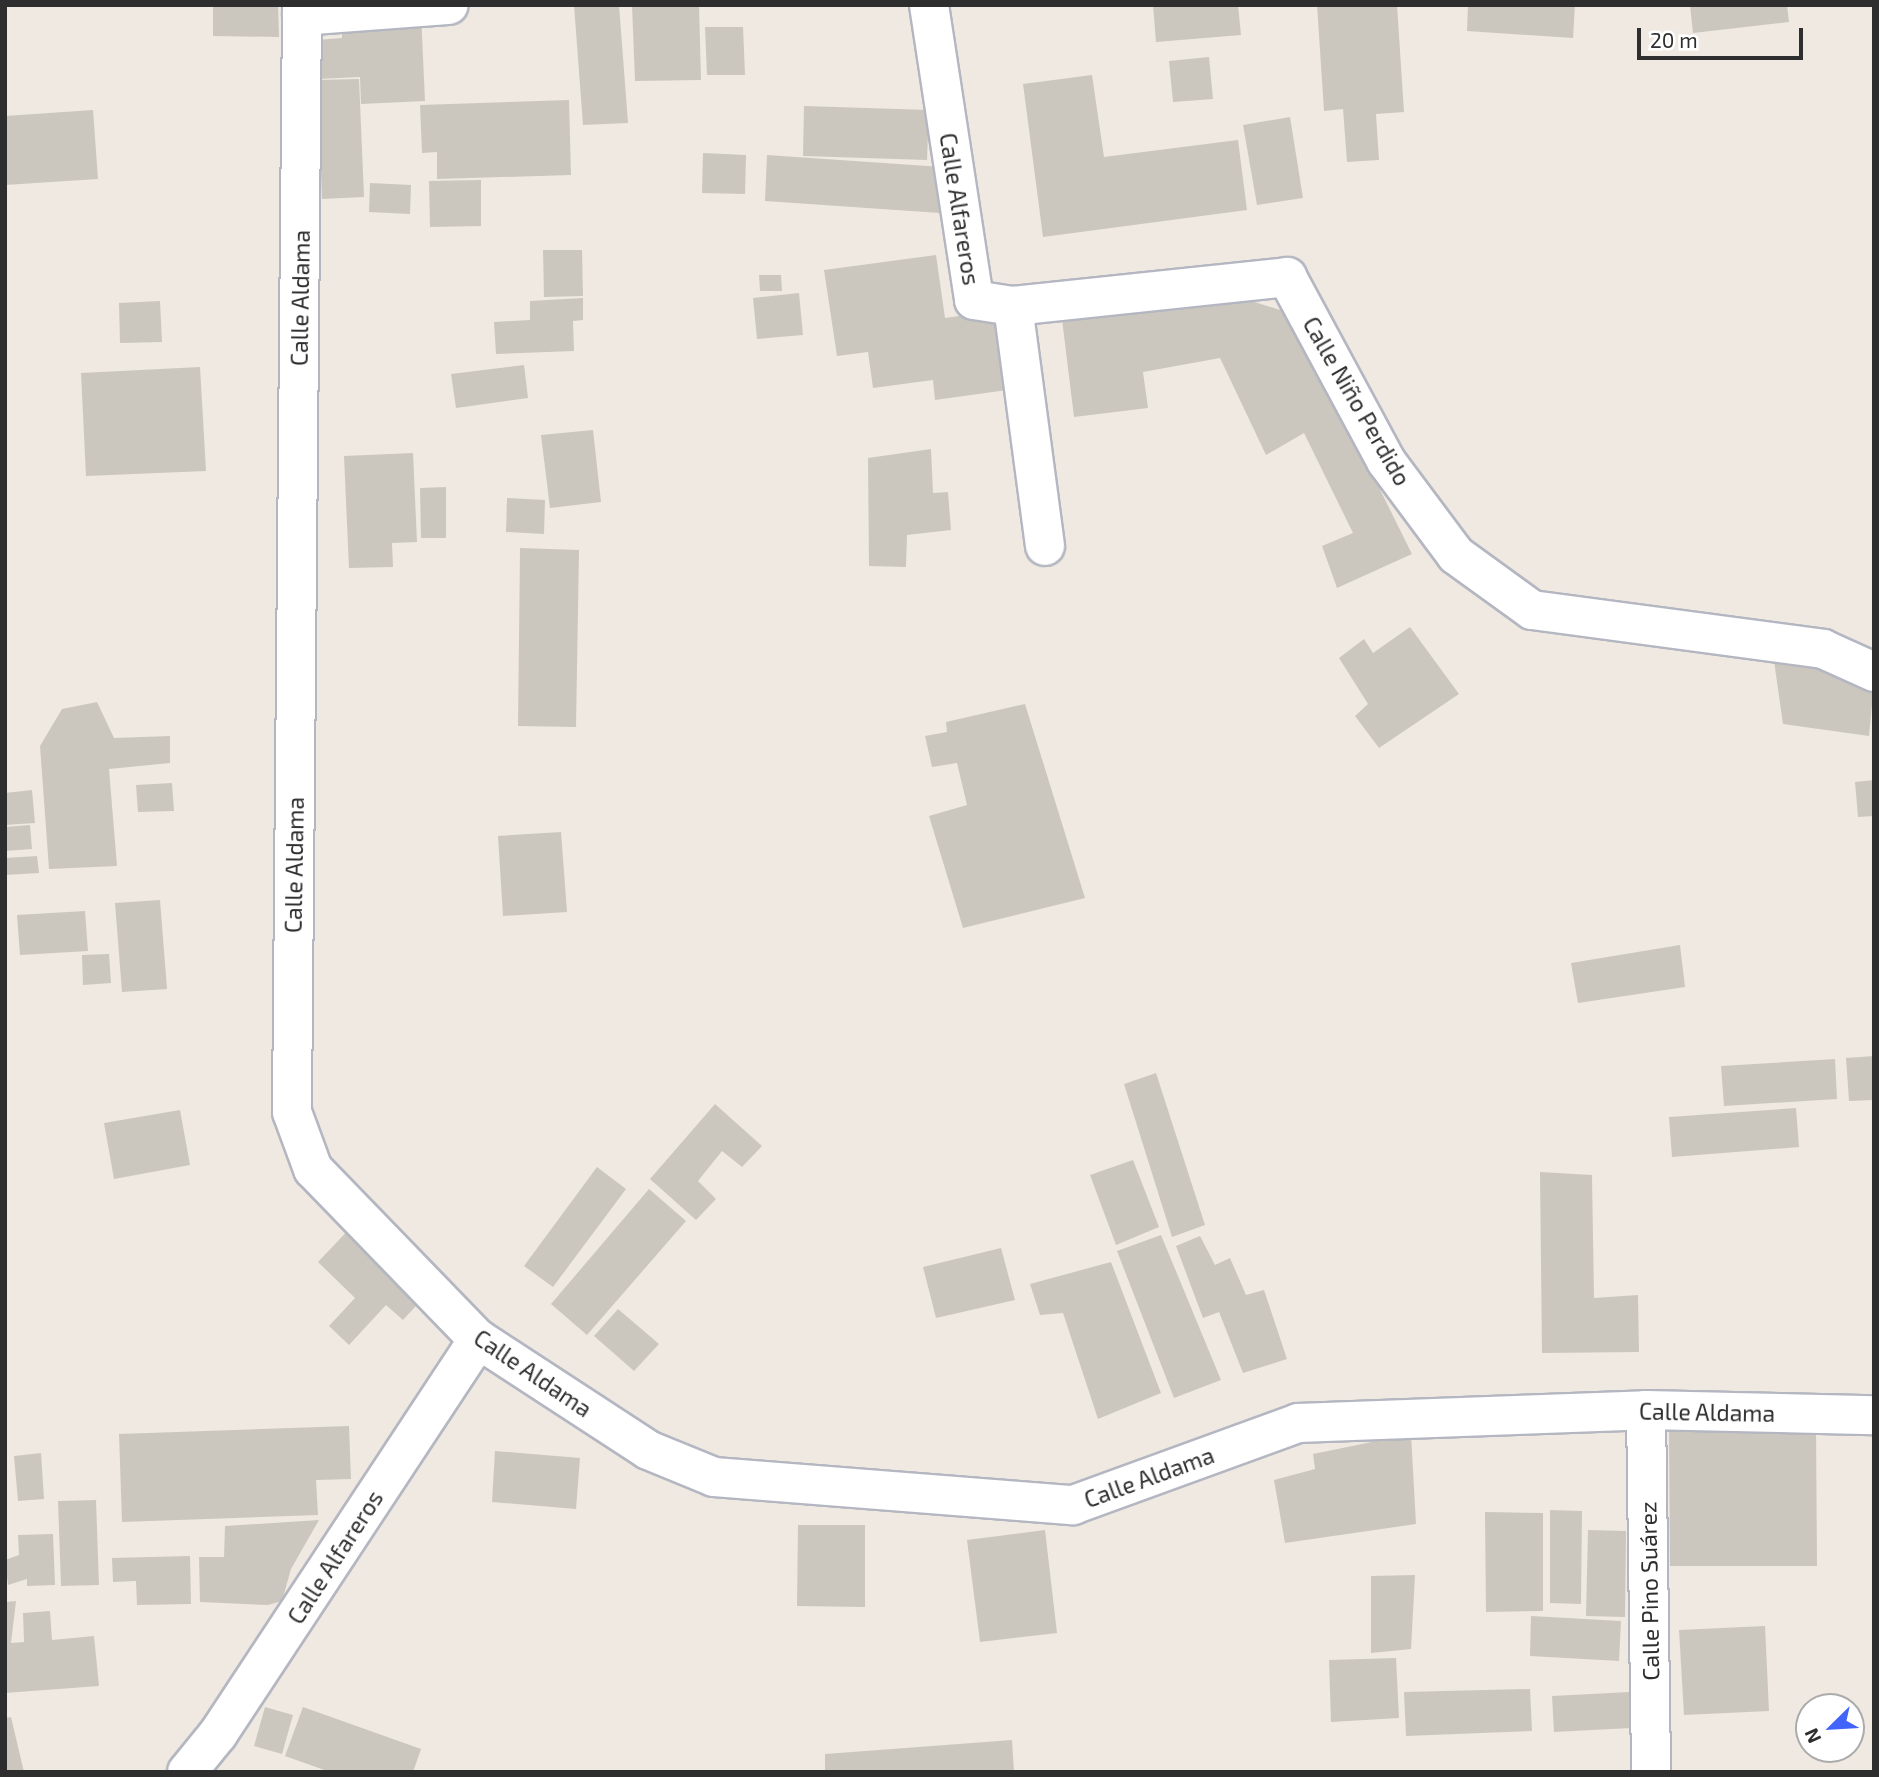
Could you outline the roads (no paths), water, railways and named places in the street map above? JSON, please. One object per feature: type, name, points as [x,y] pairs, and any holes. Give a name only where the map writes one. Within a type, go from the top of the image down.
[{"type":"street","points":[[302,11],[449,5]]},
{"type":"street","name":"Calle Alfareros","points":[[929,5],[974,300],[1013,306]]},
{"type":"street","name":"Calle Aldama","points":[[302,11],[292,1112],[313,1169],[478,1339],[649,1450],[714,1477],[1073,1504],[1298,1423],[1646,1410],[1874,1415]]},
{"type":"street","name":"Calle Niño Perdido","points":[[1013,306],[1287,277],[1393,471],[1456,555],[1532,610],[1823,649],[1874,672]]},
{"type":"street","points":[[1013,306],[1045,546]]},
{"type":"street","name":"Calle Alfareros","points":[[187,1772],[218,1734],[478,1339]]},
{"type":"street","name":"Calle Pino Suárez","points":[[1646,1410],[1651,1772]]}]
